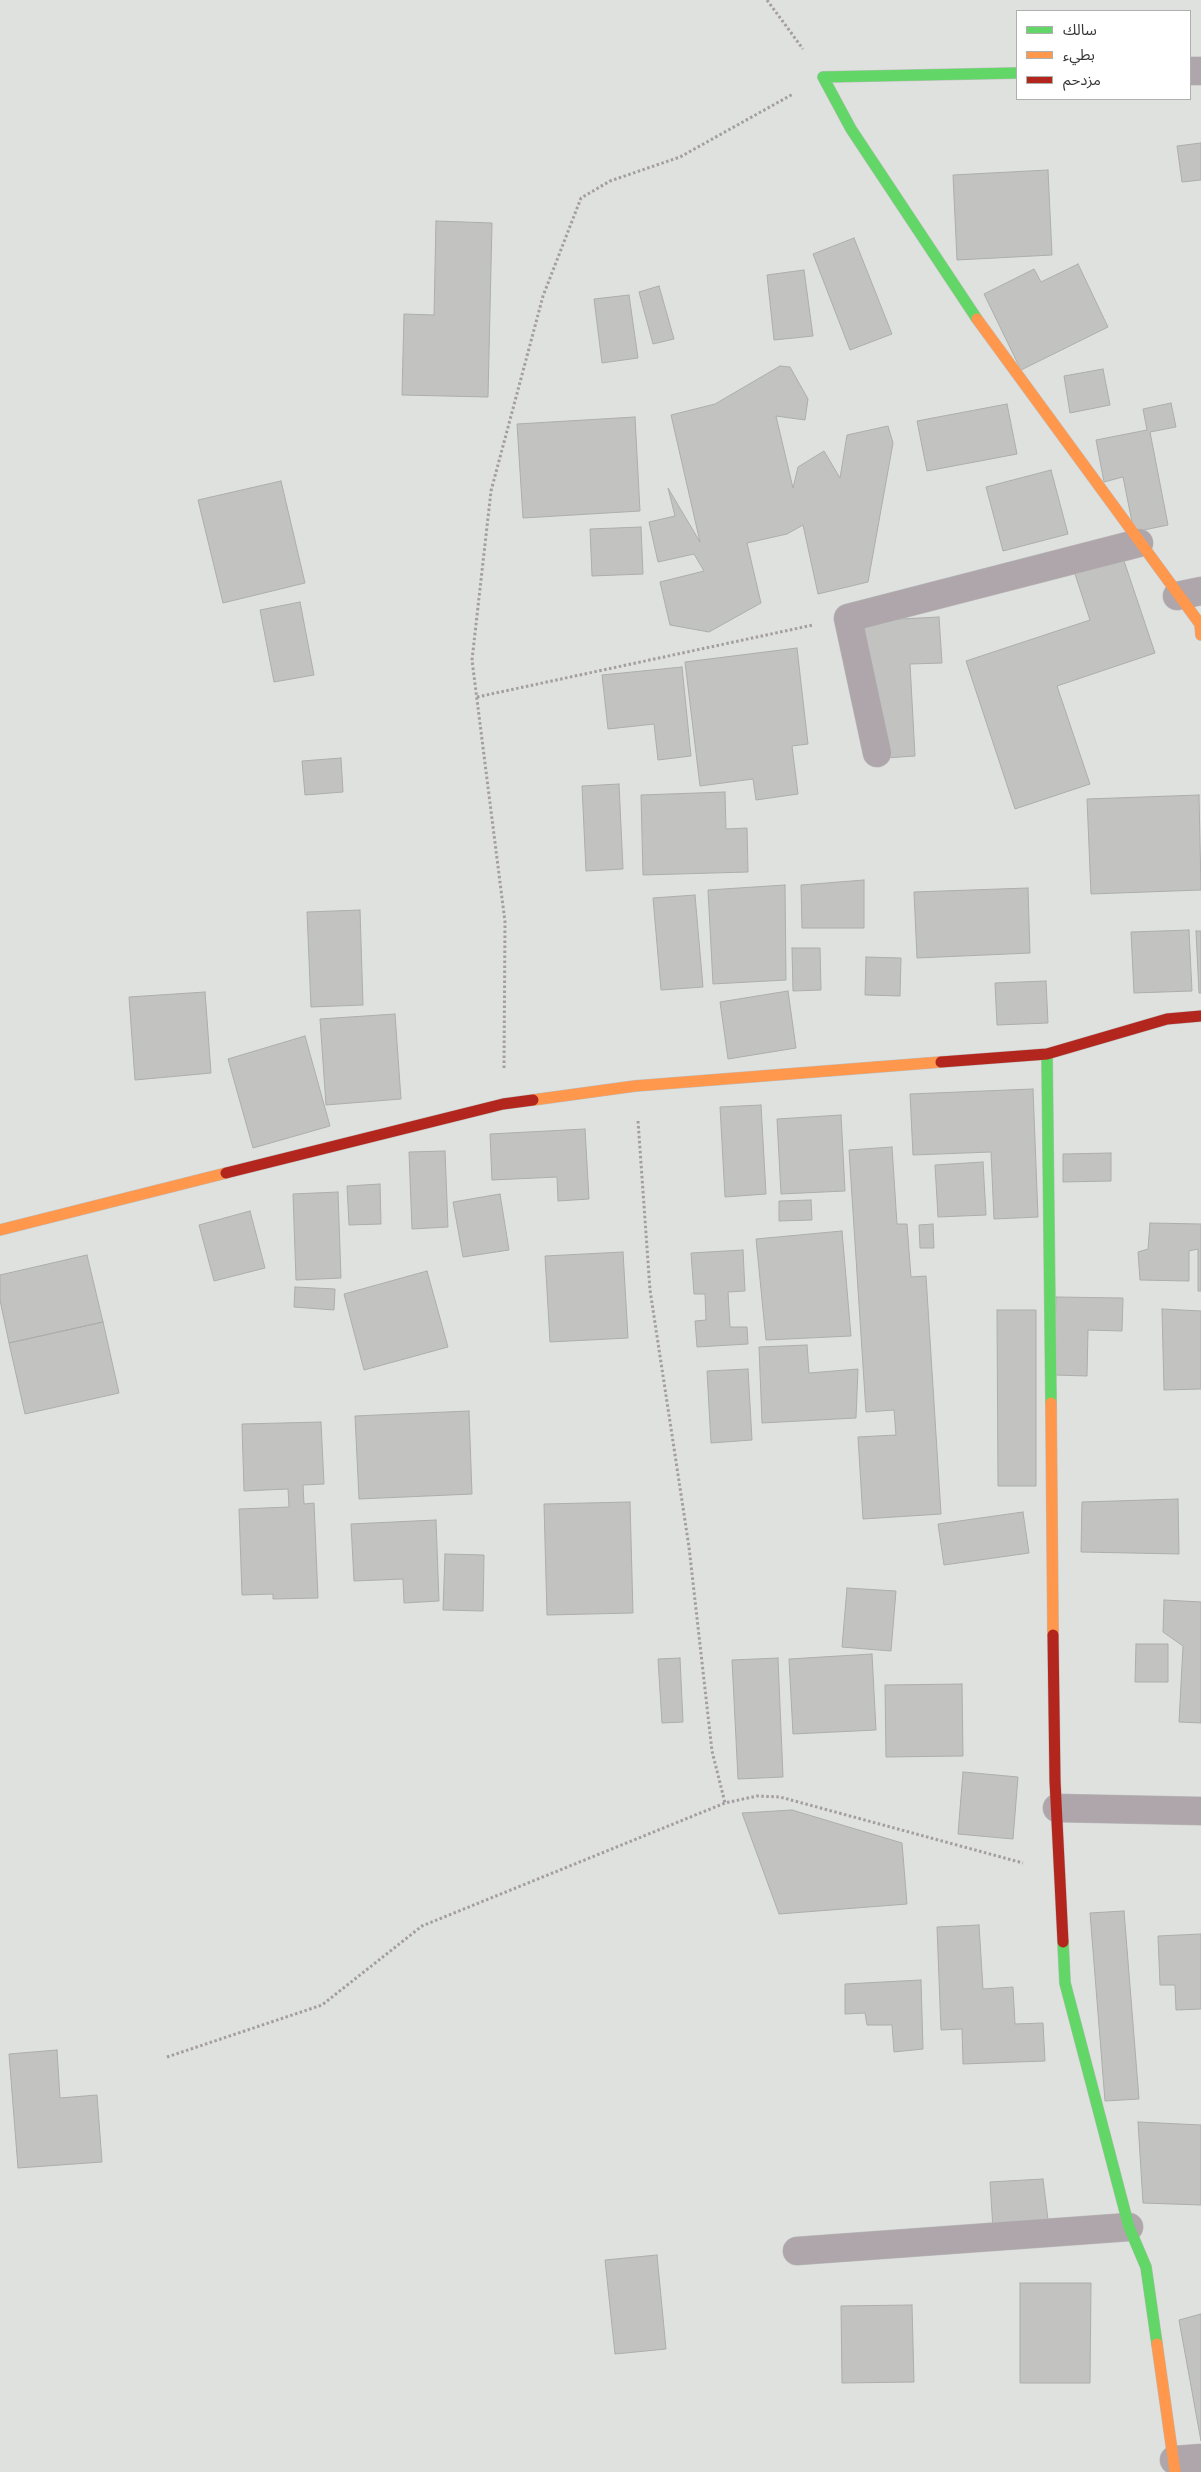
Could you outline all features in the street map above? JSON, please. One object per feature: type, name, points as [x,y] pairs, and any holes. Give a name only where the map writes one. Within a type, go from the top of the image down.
[{"type":"street","points":[[1016,74],[823,77],[851,130],[963,300],[1139,543],[1189,594],[1200,624],[1201,635]]},
{"type":"street","points":[[877,753],[848,618],[1139,543]]},
{"type":"street","points":[[0,1230],[503,1104],[635,1086],[1047,1054],[1167,1019],[1201,1016]]},
{"type":"street","points":[[1047,1054],[1056,1808],[1065,1984],[1129,2227],[1146,2267],[1175,2466],[1201,2458]]},
{"type":"street","points":[[1056,1808],[1201,1811]]},
{"type":"street","points":[[797,2251],[1129,2227]]},
{"type":"path","points":[[503,1104],[505,922],[472,660],[491,491],[543,296],[581,198],[610,181],[680,157],[823,77],[767,0]]},
{"type":"path","points":[[476,697],[848,618]]},
{"type":"path","points":[[635,1086],[650,1290],[689,1547],[712,1751],[725,1803]]},
{"type":"path","points":[[167,2057],[322,2005],[422,1926],[725,1803],[757,1796],[780,1796],[1060,1873]]},
{"type":"building","points":[[1201,143],[1201,180],[1182,182],[1177,146]]},
{"type":"building","points":[[1048,170],[1052,255],[957,260],[953,175]]},
{"type":"building","points":[[436,221],[492,223],[488,397],[402,395],[404,314],[434,315]]},
{"type":"building","points":[[854,238],[892,334],[850,350],[813,254]]},
{"type":"building","points":[[1078,264],[1108,327],[1021,370],[984,294],[1034,269],[1041,282]]},
{"type":"building","points":[[804,270],[813,336],[774,340],[767,275]]},
{"type":"building","points":[[659,286],[674,339],[653,344],[639,292]]},
{"type":"building","points":[[629,295],[638,358],[602,363],[594,299]]},
{"type":"building","points":[[780,366],[790,367],[808,399],[805,420],[776,416],[793,488],[798,467],[824,451],[840,478],[847,435],[888,426],[893,443],[868,582],[818,594],[803,525],[787,534],[747,543],[761,603],[709,632],[670,625],[660,582],[704,571],[694,554],[658,562],[649,522],[675,516],[668,488],[700,542],[671,415],[715,404]]},
{"type":"building","points":[[1103,369],[1110,405],[1070,413],[1064,376]]},
{"type":"building","points":[[1171,403],[1176,427],[1150,432],[1168,525],[1134,532],[1123,477],[1104,482],[1096,440],[1147,430],[1143,409]]},
{"type":"building","points":[[1007,404],[1017,454],[927,471],[917,421]]},
{"type":"building","points":[[635,417],[640,511],[523,518],[517,424]]},
{"type":"building","points":[[1051,470],[1068,534],[1003,551],[986,487]]},
{"type":"building","points":[[281,481],[305,583],[223,603],[198,500]]},
{"type":"building","points":[[641,527],[643,574],[592,576],[590,529]]},
{"type":"building","points":[[1122,555],[1155,653],[1057,686],[1090,784],[1015,809],[966,661],[1090,620],[1074,571]]},
{"type":"building","points":[[300,602],[314,675],[274,682],[260,610]]},
{"type":"building","points":[[939,617],[942,663],[910,664],[915,756],[870,759],[861,621]]},
{"type":"building","points":[[797,648],[808,744],[792,746],[798,794],[756,800],[753,779],[700,786],[685,662]]},
{"type":"building","points":[[682,667],[691,756],[658,760],[654,724],[608,729],[602,675]]},
{"type":"building","points":[[341,758],[343,792],[305,795],[302,761]]},
{"type":"building","points":[[619,784],[623,869],[586,871],[582,786]]},
{"type":"building","points":[[725,792],[726,829],[747,828],[748,872],[643,875],[641,795]]},
{"type":"building","points":[[1199,795],[1201,890],[1091,894],[1087,799]]},
{"type":"building","points":[[864,880],[864,928],[802,928],[801,885]]},
{"type":"building","points":[[785,885],[786,980],[713,984],[708,890]]},
{"type":"building","points":[[1028,888],[1030,953],[917,958],[914,892]]},
{"type":"building","points":[[695,895],[703,987],[661,990],[653,898]]},
{"type":"building","points":[[360,910],[363,1005],[311,1007],[307,912]]},
{"type":"building","points":[[1189,930],[1192,991],[1134,993],[1131,932]]},
{"type":"building","points":[[1196,931],[1201,931],[1201,993],[1199,993]]},
{"type":"building","points":[[792,948],[820,948],[821,990],[793,991]]},
{"type":"building","points":[[866,957],[901,958],[900,996],[865,995]]},
{"type":"building","points":[[1046,981],[1048,1023],[997,1025],[995,983]]},
{"type":"building","points":[[788,991],[796,1048],[728,1059],[720,1002]]},
{"type":"building","points":[[205,992],[211,1073],[135,1080],[129,997]]},
{"type":"building","points":[[395,1014],[401,1099],[326,1105],[320,1019]]},
{"type":"building","points":[[305,1036],[330,1126],[253,1148],[228,1059]]},
{"type":"building","points":[[1033,1089],[1038,1217],[994,1219],[991,1152],[913,1155],[910,1094]]},
{"type":"building","points":[[761,1105],[766,1194],[725,1197],[720,1107]]},
{"type":"building","points":[[841,1115],[845,1191],[781,1194],[777,1119]]},
{"type":"building","points":[[585,1129],[589,1199],[558,1201],[557,1177],[492,1180],[490,1134]]},
{"type":"building","points":[[892,1147],[897,1224],[907,1224],[911,1277],[926,1276],[941,1514],[863,1519],[858,1437],[896,1435],[894,1410],[866,1412],[849,1150]]},
{"type":"building","points":[[445,1151],[448,1227],[412,1229],[409,1152]]},
{"type":"building","points":[[1111,1153],[1111,1181],[1063,1182],[1063,1154]]},
{"type":"building","points":[[983,1162],[986,1215],[938,1217],[935,1165]]},
{"type":"building","points":[[380,1184],[381,1224],[349,1225],[347,1186]]},
{"type":"building","points":[[338,1192],[341,1278],[296,1280],[293,1194]]},
{"type":"building","points":[[500,1194],[509,1250],[463,1257],[453,1202]]},
{"type":"building","points":[[811,1200],[812,1220],[779,1221],[779,1201]]},
{"type":"building","points":[[250,1211],[265,1268],[214,1281],[199,1225]]},
{"type":"building","points":[[1150,1223],[1201,1224],[1201,1291],[1198,1291],[1198,1249],[1189,1251],[1189,1281],[1140,1280],[1138,1252],[1148,1249]]},
{"type":"building","points":[[933,1224],[934,1248],[920,1248],[919,1225]]},
{"type":"building","points":[[842,1231],[851,1336],[766,1340],[756,1239]]},
{"type":"building","points":[[743,1250],[745,1291],[728,1292],[730,1327],[747,1327],[748,1344],[697,1347],[695,1321],[706,1320],[705,1294],[694,1294],[691,1253]]},
{"type":"building","points":[[623,1252],[628,1338],[550,1342],[545,1256]]},
{"type":"building","points":[[87,1255],[103,1322],[9,1343],[0,1300],[0,1275]]},
{"type":"building","points":[[427,1271],[448,1347],[364,1370],[344,1294]]},
{"type":"building","points":[[295,1287],[335,1289],[334,1310],[294,1307]]},
{"type":"building","points":[[1056,1297],[1123,1298],[1122,1331],[1088,1330],[1087,1376],[1054,1375]]},
{"type":"building","points":[[1162,1309],[1201,1311],[1201,1389],[1164,1390]]},
{"type":"building","points":[[997,1310],[1036,1310],[1036,1486],[998,1486]]},
{"type":"building","points":[[103,1322],[119,1393],[25,1414],[9,1343]]},
{"type":"building","points":[[807,1345],[809,1373],[858,1369],[856,1418],[762,1423],[759,1347]]},
{"type":"building","points":[[748,1369],[752,1440],[711,1443],[707,1371]]},
{"type":"building","points":[[469,1411],[472,1494],[359,1499],[355,1416]]},
{"type":"building","points":[[321,1422],[324,1484],[303,1485],[304,1504],[314,1503],[318,1598],[273,1599],[273,1594],[242,1595],[239,1509],[289,1507],[288,1489],[244,1491],[242,1424]]},
{"type":"building","points":[[1178,1499],[1179,1554],[1081,1552],[1082,1502]]},
{"type":"building","points":[[630,1502],[633,1613],[547,1615],[544,1504]]},
{"type":"building","points":[[1023,1512],[1029,1553],[944,1565],[938,1524]]},
{"type":"building","points":[[436,1520],[439,1601],[404,1603],[403,1579],[354,1581],[351,1524]]},
{"type":"building","points":[[445,1554],[484,1555],[483,1611],[443,1610]]},
{"type":"building","points":[[847,1588],[896,1591],[891,1651],[842,1647]]},
{"type":"building","points":[[1164,1600],[1201,1602],[1201,1723],[1179,1722],[1183,1646],[1163,1632]]},
{"type":"building","points":[[1136,1644],[1168,1644],[1168,1682],[1135,1682]]},
{"type":"building","points":[[872,1654],[876,1730],[793,1734],[789,1659]]},
{"type":"building","points":[[680,1658],[683,1722],[662,1723],[658,1659]]},
{"type":"building","points":[[778,1658],[783,1777],[738,1779],[732,1660]]},
{"type":"building","points":[[962,1684],[963,1756],[886,1757],[885,1685]]},
{"type":"building","points":[[963,1772],[1018,1777],[1013,1839],[958,1834]]},
{"type":"building","points":[[792,1810],[902,1843],[907,1904],[779,1914],[742,1813]]},
{"type":"building","points":[[1124,1911],[1139,2099],[1105,2101],[1090,1913]]},
{"type":"building","points":[[979,1925],[983,1989],[1013,1987],[1015,2024],[1043,2023],[1045,2061],[963,2064],[962,2029],[941,2030],[937,1927]]},
{"type":"building","points":[[1201,1934],[1201,2009],[1176,2010],[1175,1985],[1160,1985],[1158,1936]]},
{"type":"building","points":[[921,1980],[923,2049],[894,2052],[892,2025],[867,2025],[865,2013],[845,2014],[845,1984]]},
{"type":"building","points":[[57,2050],[60,2098],[97,2095],[102,2162],[18,2168],[9,2054]]},
{"type":"building","points":[[1138,2122],[1201,2125],[1201,2205],[1143,2203]]},
{"type":"building","points":[[1043,2179],[1049,2228],[993,2229],[990,2182]]},
{"type":"building","points":[[657,2255],[666,2349],[615,2354],[605,2260]]},
{"type":"building","points":[[1020,2283],[1091,2283],[1090,2383],[1020,2383]]},
{"type":"building","points":[[912,2305],[914,2382],[842,2383],[841,2306]]},
{"type":"building","points":[[1201,2314],[1201,2441],[1179,2320]]},
{"type":"traffic: fast","points":[[977,319],[851,129],[823,77],[1016,73]]},
{"type":"traffic: fast","points":[[1047,1054],[1051,1403]]},
{"type":"traffic: fast","points":[[1063,1942],[1065,1983],[1129,2227],[1146,2267],[1157,2344]]},
{"type":"traffic: slow","points":[[977,319],[1200,624],[1201,635]]},
{"type":"traffic: slow","points":[[533,1100],[635,1086],[941,1062]]},
{"type":"traffic: slow","points":[[0,1230],[226,1173]]},
{"type":"traffic: slow","points":[[1051,1403],[1053,1635]]},
{"type":"traffic: slow","points":[[1157,2344],[1175,2472]]},
{"type":"traffic: jam","points":[[941,1062],[1047,1054],[1167,1019],[1201,1016]]},
{"type":"traffic: jam","points":[[226,1173],[503,1104],[533,1100]]},
{"type":"traffic: jam","points":[[1053,1635],[1055,1781],[1063,1942]]}]
